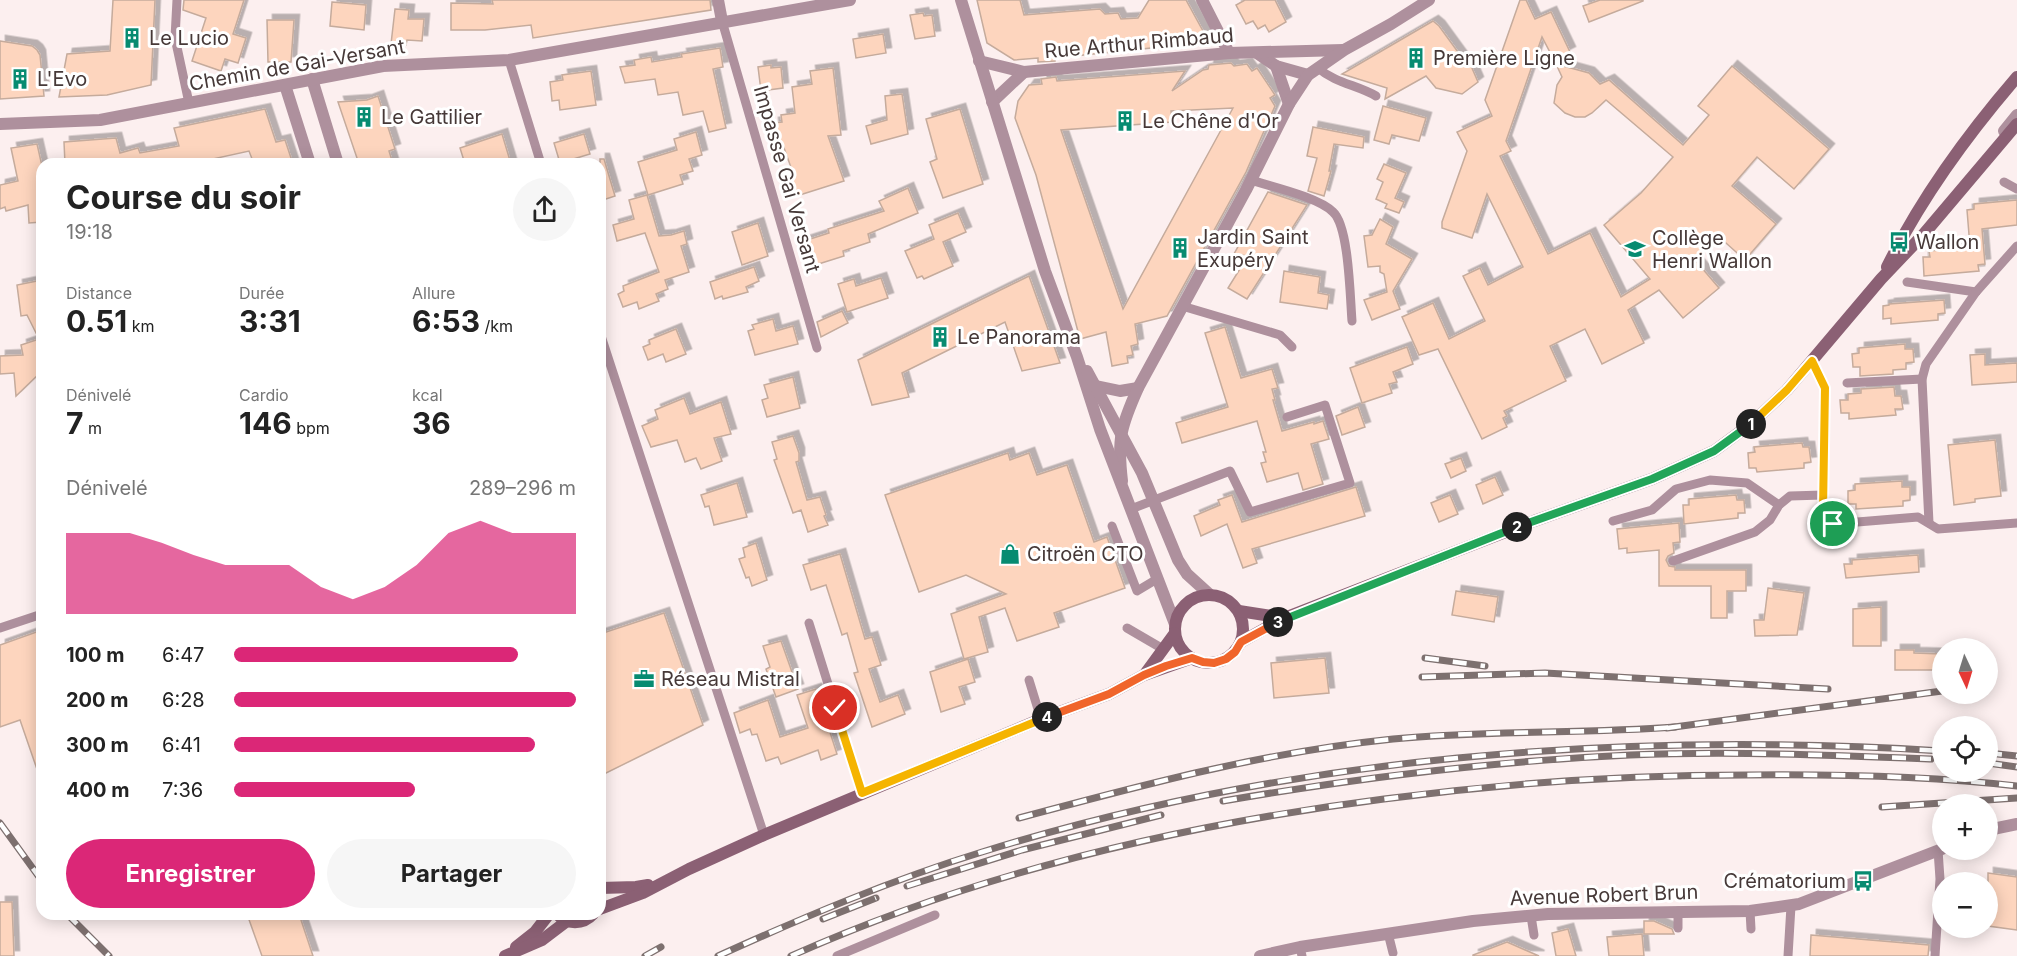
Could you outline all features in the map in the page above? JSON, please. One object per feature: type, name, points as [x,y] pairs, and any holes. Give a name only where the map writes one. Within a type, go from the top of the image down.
[{"type":"main road","points":[[1881,279],[1899,242],[1952,159],[1981,119],[2017,77]]},
{"type":"main road","points":[[1241,642],[1284,618],[1534,521],[1652,479],[1714,451],[1759,417],[1787,390],[2017,124]]},
{"type":"main road","points":[[1144,675],[1175,628],[1179,612],[1186,603],[1197,597],[1209,594],[1221,596],[1231,602],[1239,611],[1244,632],[1235,652],[1226,659],[1214,663],[1192,658],[1184,652],[1178,643],[1175,628]]},
{"type":"main road","points":[[1239,611],[1284,618]]},
{"type":"main road","points":[[606,907],[636,896],[661,882],[764,835],[862,793],[1041,719],[1109,694],[1144,675],[1192,658]]},
{"type":"main road","points":[[606,888],[636,887],[661,882]]},
{"type":"main road","points":[[507,955],[535,932],[544,920]]},
{"type":"main road","points":[[507,955],[542,940],[559,920]]},
{"type":"street","points":[[718,0],[722,21]]},
{"type":"street","name":"Chemin de Gai-Versant","points":[[0,124],[100,120],[383,66],[509,60],[850,0]]},
{"type":"street","points":[[961,0],[1045,271],[1077,357],[1100,429],[1175,628]]},
{"type":"street","points":[[1202,0],[1229,53]]},
{"type":"street","points":[[1123,486],[1119,457],[1124,419],[1138,388],[1251,180],[1289,104],[1313,72],[1344,50],[1429,0]]},
{"type":"street","name":"Rue Arthur Rimbaud","points":[[979,61],[1024,72],[1229,53],[1344,50]]},
{"type":"street","points":[[1296,52],[1313,72]]},
{"type":"street","name":"Rue Arthur Rimbaud","points":[[1257,53],[1276,66],[1313,72]]},
{"type":"street","points":[[1276,66],[1289,104]]},
{"type":"street","name":"Rue Arthur Rimbaud","points":[[992,102],[1024,72]]},
{"type":"street","points":[[312,80],[336,158]]},
{"type":"street","points":[[285,85],[308,158]]},
{"type":"street","points":[[1967,183],[1982,158],[2017,115]]},
{"type":"street","points":[[1077,357],[1096,386],[1142,473],[1178,560],[1187,574],[1209,594]]},
{"type":"street","points":[[1096,386],[1120,391],[1138,388]]},
{"type":"street","points":[[1998,829],[2017,824]]},
{"type":"street","name":"Avenue Robert Brun","points":[[1260,956],[1301,951],[1388,933],[1473,921],[1531,916],[1750,911],[1791,906],[1827,895],[1932,852]]},
{"type":"lane","points":[[177,0],[175,38],[189,103]]},
{"type":"lane","name":"Impasse Gai Versant","points":[[722,21],[817,348]]},
{"type":"lane","points":[[509,60],[539,158]]},
{"type":"lane","points":[[1313,72],[1363,89],[1376,96]]},
{"type":"lane","points":[[1251,180],[1311,200],[1332,210],[1338,217],[1344,236],[1353,321]]},
{"type":"lane","points":[[2004,182],[2017,189]]},
{"type":"lane","points":[[1929,523],[1923,379],[1926,364],[1976,292],[2017,246]]},
{"type":"lane","points":[[1907,282],[1976,292]]},
{"type":"lane","points":[[1182,306],[1280,335],[1292,347]]},
{"type":"lane","points":[[606,351],[764,835]]},
{"type":"lane","points":[[1812,361],[1825,388],[1823,495],[1825,517],[1833,524],[1918,517],[1938,529],[2017,523]]},
{"type":"lane","points":[[1847,383],[1923,379]]},
{"type":"lane","points":[[1131,509],[1230,471],[1250,512],[1350,483],[1325,405],[1287,417]]},
{"type":"lane","points":[[1613,521],[1652,510],[1676,489],[1710,480],[1747,483],[1779,505]]},
{"type":"lane","points":[[1672,561],[1755,532],[1770,520],[1779,505],[1790,496],[1823,495]]},
{"type":"lane","points":[[1112,526],[1137,591]]},
{"type":"lane","points":[[1129,599],[1137,591],[1157,579]]},
{"type":"lane","points":[[0,628],[36,616]]},
{"type":"lane","points":[[809,623],[862,793]]},
{"type":"lane","points":[[1127,628],[1163,649]]},
{"type":"lane","points":[[1029,680],[1041,719]]},
{"type":"lane","points":[[1935,956],[1940,860]]},
{"type":"lane","points":[[1788,956],[1791,906]]},
{"type":"lane","points":[[1678,911],[1678,928]]},
{"type":"lane","points":[[1750,911],[1752,929]]},
{"type":"lane","points":[[837,956],[935,915]]},
{"type":"lane","points":[[1531,916],[1534,936]]},
{"type":"lane","points":[[1388,933],[1393,953]]},
{"type":"building","name":"Le Lucio","points":[[113,0],[155,0],[151,85],[107,95],[59,97],[67,54],[110,51]]},
{"type":"building","points":[[184,0],[244,0],[233,34],[246,38],[238,63],[225,59],[221,71],[192,61],[206,18],[183,10]]},
{"type":"building","points":[[492,0],[710,0],[711,10],[533,38],[531,25],[485,30],[451,30],[451,3],[493,4]]},
{"type":"building","points":[[977,0],[1020,0],[1024,15],[1100,9],[1105,14],[1118,13],[1121,19],[1138,18],[1149,0],[1186,0],[1209,42],[1055,58],[1055,61],[1038,62],[1038,58],[1014,60],[987,43]]},
{"type":"building","points":[[1245,0],[1275,0],[1286,22],[1269,32],[1265,25],[1258,29],[1253,21],[1246,24],[1236,5]]},
{"type":"building","points":[[1520,0],[1526,0],[1535,19],[1551,12],[1570,52],[1554,60],[1542,37],[1506,141],[1511,151],[1500,156],[1548,254],[1590,233],[1621,297],[1650,279],[1604,225],[1641,193],[1673,157],[1606,100],[1585,117],[1575,117],[1565,113],[1554,103],[1557,85],[1562,77],[1556,64],[1589,73],[1600,84],[1609,80],[1683,145],[1709,115],[1698,106],[1732,66],[1829,149],[1794,189],[1757,157],[1732,186],[1776,224],[1745,260],[1717,235],[1695,260],[1719,288],[1683,318],[1659,290],[1628,310],[1644,343],[1602,364],[1585,329],[1550,346],[1566,381],[1504,411],[1507,416],[1503,418],[1507,427],[1482,439],[1438,349],[1419,355],[1402,317],[1433,303],[1449,339],[1485,321],[1463,276],[1480,268],[1488,285],[1523,267],[1487,194],[1472,238],[1442,228],[1442,222],[1467,151],[1457,132],[1492,116],[1485,100]]},
{"type":"building","points":[[1600,0],[1643,1],[1589,22],[1583,6]]},
{"type":"building","points":[[332,2],[366,5],[364,30],[330,26]]},
{"type":"building","points":[[395,9],[409,10],[408,19],[424,19],[422,41],[407,40],[406,45],[391,44]]},
{"type":"building","points":[[923,13],[924,16],[932,15],[935,36],[915,39],[910,15]]},
{"type":"building","points":[[267,20],[294,20],[291,62],[268,62]]},
{"type":"building","name":"Première Ligne","points":[[1433,21],[1463,59],[1468,59],[1478,82],[1462,94],[1436,88],[1426,76],[1385,99],[1387,88],[1342,74]]},
{"type":"building","points":[[883,34],[886,53],[856,58],[853,39]]},
{"type":"building","name":"L'Evo","points":[[0,41],[32,46],[37,50],[40,55],[44,96],[0,99]]},
{"type":"building","points":[[720,48],[723,67],[713,69],[726,128],[709,132],[703,111],[683,115],[678,92],[658,95],[655,79],[625,83],[620,67],[635,65],[634,60],[651,57],[652,62],[682,57],[681,54]]},
{"type":"building","points":[[1247,64],[1252,71],[1257,68],[1275,95],[1270,98],[1275,106],[1246,172],[1167,316],[1135,324],[1138,344],[1131,346],[1133,355],[1127,356],[1128,363],[1112,366],[1106,332],[1080,339],[1036,175],[1015,118],[1018,101],[1029,85],[1042,84],[1041,79],[1056,77],[1057,81],[1185,71],[1172,91],[1208,69],[1209,65]],"holes":[[[1233,108],[1123,309],[1061,130],[1172,122],[1171,111]]]},
{"type":"building","points":[[771,65],[771,68],[781,67],[783,88],[761,91],[758,67]]},
{"type":"building","points":[[833,68],[841,135],[828,136],[844,181],[787,199],[782,183],[787,181],[785,176],[793,173],[783,145],[776,146],[773,123],[782,122],[781,115],[795,113],[792,87],[812,84],[810,71]]},
{"type":"building","points":[[591,71],[596,105],[560,110],[559,100],[552,101],[550,82],[563,80],[562,75]]},
{"type":"building","points":[[902,94],[908,134],[871,144],[866,126],[887,120],[885,96]]},
{"type":"building","name":"Le Gattilier","points":[[378,96],[395,149],[389,151],[391,158],[357,158],[338,102],[367,100]]},
{"type":"building","points":[[1383,106],[1426,118],[1419,141],[1392,135],[1389,144],[1374,140]]},
{"type":"building","points":[[265,109],[276,142],[285,140],[291,158],[252,158],[249,151],[217,158],[65,158],[64,142],[116,138],[120,153],[138,148],[140,153],[179,146],[174,128]]},
{"type":"building","points":[[960,109],[983,184],[943,198],[930,162],[937,159],[926,119]]},
{"type":"building","points":[[1313,127],[1364,137],[1363,148],[1334,144],[1329,171],[1331,171],[1324,196],[1308,191],[1317,158],[1307,156]]},
{"type":"building","points":[[696,132],[702,155],[689,159],[693,171],[680,175],[683,184],[648,195],[638,162],[677,150],[674,139]]},
{"type":"building","points":[[502,134],[509,158],[463,158],[460,148]]},
{"type":"building","points":[[584,134],[590,154],[577,158],[558,158],[554,143]]},
{"type":"building","points":[[37,144],[40,158],[36,158],[36,222],[29,223],[28,205],[6,211],[5,207],[0,209],[0,185],[18,181],[11,148]]},
{"type":"building","points":[[1384,164],[1406,173],[1395,198],[1404,202],[1399,213],[1385,208],[1387,204],[1376,199],[1383,182],[1377,179]]},
{"type":"building","points":[[606,166],[615,196],[606,199]]},
{"type":"building","points":[[908,188],[918,213],[868,234],[870,242],[843,251],[844,256],[812,266],[804,241],[829,233],[828,229],[884,211],[879,201]]},
{"type":"building","points":[[1268,192],[1307,205],[1247,299],[1228,288],[1248,256],[1234,254]]},
{"type":"building","points":[[647,195],[659,236],[684,231],[687,244],[681,246],[689,272],[665,280],[668,289],[656,294],[659,301],[639,309],[637,302],[623,307],[618,294],[624,291],[623,286],[659,272],[645,233],[617,241],[613,225],[634,219],[629,200]]},
{"type":"building","points":[[2017,200],[2017,225],[1982,229],[1985,264],[1978,265],[1979,271],[1924,276],[1923,257],[1930,257],[1929,251],[1970,247],[1967,210],[1974,209],[1974,204]]},
{"type":"building","points":[[958,213],[966,232],[943,242],[953,266],[924,279],[922,276],[917,278],[905,251],[934,239],[929,225]]},
{"type":"building","points":[[1380,219],[1393,227],[1386,244],[1412,259],[1393,291],[1400,309],[1372,320],[1364,300],[1387,292],[1380,266],[1368,267],[1364,236],[1372,235]]},
{"type":"building","points":[[758,223],[768,256],[742,265],[732,232]]},
{"type":"building","points":[[754,267],[759,281],[746,287],[748,292],[715,299],[710,282]]},
{"type":"building","points":[[1284,271],[1320,277],[1318,293],[1329,295],[1327,309],[1280,302]]},
{"type":"building","name":"Le Panorama","points":[[1029,276],[1060,363],[1022,371],[1005,322],[902,373],[909,397],[872,405],[858,360]]},
{"type":"building","points":[[881,278],[888,298],[847,312],[838,284],[854,279],[856,286]]},
{"type":"building","points":[[36,281],[36,333],[27,315],[21,316],[17,285]]},
{"type":"building","points":[[1944,300],[1945,313],[1938,314],[1938,320],[1891,324],[1891,318],[1883,319],[1883,306],[1889,304]]},
{"type":"building","points":[[842,311],[848,323],[821,337],[817,322]]},
{"type":"building","points":[[773,319],[776,331],[793,326],[798,344],[755,355],[748,331],[754,329],[752,325]]},
{"type":"building","points":[[1225,327],[1241,378],[1272,369],[1278,388],[1272,389],[1275,400],[1273,400],[1282,431],[1323,421],[1329,439],[1311,444],[1323,484],[1303,490],[1298,473],[1267,482],[1261,463],[1266,462],[1263,452],[1266,452],[1257,421],[1182,443],[1176,423],[1228,407],[1205,333]]},
{"type":"building","points":[[676,329],[686,354],[666,362],[663,354],[648,360],[643,347],[650,344],[649,340]]},
{"type":"building","points":[[36,340],[36,377],[16,396],[14,373],[0,374],[0,356],[23,355],[21,345]]},
{"type":"building","points":[[1905,344],[1905,349],[1913,349],[1914,362],[1906,363],[1906,369],[1893,370],[1893,374],[1860,376],[1860,367],[1853,367],[1852,354],[1859,353],[1859,348]]},
{"type":"building","points":[[1407,347],[1413,364],[1393,372],[1397,382],[1389,384],[1392,393],[1362,403],[1350,368]]},
{"type":"building","points":[[1985,354],[1985,365],[2017,363],[2017,382],[1972,385],[1970,355]]},
{"type":"building","points":[[793,377],[800,408],[767,417],[762,400],[768,398],[764,385]]},
{"type":"building","points":[[1894,387],[1895,396],[1901,396],[1903,409],[1895,409],[1896,415],[1849,419],[1849,413],[1841,413],[1840,400],[1848,400],[1848,394],[1861,393],[1861,389]]},
{"type":"building","points":[[684,398],[690,414],[721,402],[731,434],[714,438],[722,461],[701,469],[696,458],[685,462],[677,440],[651,447],[642,426],[658,419],[655,410]]},
{"type":"building","points":[[1358,407],[1365,427],[1342,435],[1336,416]]},
{"type":"building","points":[[793,436],[799,453],[799,461],[796,462],[807,500],[820,497],[828,525],[808,532],[801,510],[793,513],[774,460],[777,459],[772,442]]},
{"type":"building","points":[[1995,440],[2001,496],[1975,499],[1975,502],[1954,505],[1948,445]]},
{"type":"building","points":[[1802,443],[1803,447],[1809,447],[1811,462],[1804,463],[1804,468],[1757,472],[1756,468],[1749,468],[1748,453],[1755,452],[1754,447]]},
{"type":"building","name":"Citroën CTO","points":[[1008,453],[1010,460],[1029,453],[1037,475],[1067,465],[1094,542],[1107,537],[1125,588],[1054,613],[1059,627],[1017,641],[1005,608],[979,617],[988,652],[964,659],[951,614],[1006,594],[966,575],[919,592],[885,495]]},
{"type":"building","points":[[1461,458],[1466,471],[1451,478],[1445,464]]},
{"type":"building","points":[[1495,477],[1503,495],[1483,504],[1476,485]]},
{"type":"building","points":[[1902,481],[1902,487],[1910,487],[1910,500],[1903,501],[1903,506],[1856,509],[1856,504],[1848,504],[1848,491],[1855,490],[1855,484]]},
{"type":"building","points":[[737,483],[747,517],[714,525],[709,506],[705,507],[701,495]]},
{"type":"building","points":[[1356,487],[1365,516],[1252,549],[1257,563],[1243,568],[1227,524],[1201,536],[1194,516],[1220,505],[1218,500],[1232,495],[1242,522]]},
{"type":"building","points":[[1450,495],[1458,514],[1439,522],[1431,503]]},
{"type":"building","points":[[1736,495],[1737,500],[1744,500],[1745,513],[1738,513],[1738,518],[1684,524],[1683,505],[1689,505],[1689,499]]},
{"type":"building","points":[[1679,523],[1680,542],[1673,543],[1674,553],[1666,560],[1669,566],[1675,567],[1675,570],[1746,570],[1746,591],[1727,591],[1727,618],[1711,618],[1711,586],[1659,586],[1659,550],[1627,553],[1627,548],[1619,549],[1617,529]]},
{"type":"building","points":[[756,543],[767,580],[752,586],[749,577],[746,578],[739,559],[745,557],[743,548]]},
{"type":"building","points":[[840,554],[865,639],[872,637],[881,665],[869,669],[880,702],[898,695],[905,714],[872,727],[854,673],[858,672],[847,633],[842,635],[826,585],[811,590],[803,565]]},
{"type":"building","points":[[1918,555],[1919,572],[1846,578],[1844,564],[1852,564],[1852,560]]},
{"type":"building","points":[[1768,588],[1804,593],[1797,635],[1755,636],[1754,620],[1764,620]]},
{"type":"building","points":[[1456,591],[1498,597],[1494,622],[1452,615]]},
{"type":"building","points":[[1881,607],[1881,646],[1853,646],[1853,609]]},
{"type":"building","name":"Réseau Mistral","points":[[664,613],[703,725],[606,773],[606,632]]},
{"type":"building","points":[[36,632],[36,766],[20,720],[0,727],[0,645]]},
{"type":"building","points":[[781,641],[798,689],[776,697],[766,669],[770,667],[763,646]]},
{"type":"building","points":[[1895,650],[1914,650],[1914,653],[1932,654],[1932,670],[1895,670]]},
{"type":"building","points":[[1325,658],[1329,693],[1274,698],[1271,663]]},
{"type":"building","points":[[968,659],[975,682],[959,687],[965,704],[941,712],[930,672]]},
{"type":"building","points":[[816,689],[837,754],[821,760],[818,750],[781,764],[778,757],[766,761],[757,734],[752,735],[750,729],[740,733],[734,713],[768,700],[780,737],[808,728],[797,695]]},
{"type":"building","points":[[1998,874],[2017,877],[2017,930],[1998,927]]},
{"type":"building","points":[[0,902],[12,902],[14,956],[0,956]]},
{"type":"building","points":[[249,920],[301,920],[313,956],[262,956]]},
{"type":"building","points":[[1644,921],[1654,921],[1672,929],[1674,934],[1644,934]]},
{"type":"building","points":[[1568,929],[1576,956],[1556,956],[1552,933]]},
{"type":"building","points":[[1642,934],[1644,956],[1609,956],[1607,937]]},
{"type":"building","points":[[1811,935],[1929,945],[1928,956],[1810,956]]},
{"type":"building","points":[[1507,942],[1539,956],[1473,956],[1473,955]]},
{"type":"railway","points":[[1425,658],[1485,666]]},
{"type":"railway","points":[[1422,677],[1545,673],[1828,689]]},
{"type":"railway","points":[[1667,728],[1932,692]]},
{"type":"railway","points":[[1019,818],[1204,771],[1345,745],[1428,736],[1675,727]]},
{"type":"railway","points":[[718,956],[848,900],[982,852],[1099,819],[1217,793],[1337,773],[1458,758],[1579,749],[1700,745],[1821,746],[1932,751]]},
{"type":"railway","points":[[1223,801],[1324,785],[1527,761],[1630,755],[1743,753],[1931,759]]},
{"type":"railway","points":[[1998,754],[2017,756]]},
{"type":"railway","points":[[1998,764],[2017,767]]},
{"type":"railway","points":[[791,956],[862,926],[934,900],[1007,876],[1082,856],[1232,823],[1384,799],[1475,788],[1565,781],[1702,775],[1882,776],[2017,786]]},
{"type":"railway","points":[[1882,807],[2017,798]]},
{"type":"railway","points":[[907,886],[1022,850],[1161,815]]},
{"type":"railway","points":[[0,823],[36,873]]},
{"type":"railway","points":[[823,919],[876,898]]},
{"type":"railway","points":[[73,920],[109,956]]},
{"type":"railway","points":[[645,956],[661,947]]},
{"type":"place","name":"Le Lucio","points":[[132,38]]},
{"type":"place","name":"Première Ligne","points":[[1416,58]]},
{"type":"place","name":"L'Evo","points":[[20,79]]},
{"type":"place","name":"Le Gattilier","points":[[364,117]]},
{"type":"place","name":"Le Chêne d'Or","points":[[1125,121]]},
{"type":"place","name":"Wallon","points":[[1899,242]]},
{"type":"place","name":"Jardin Saint Exupéry","points":[[1180,248]]},
{"type":"place","name":"Collège Henri Wallon","points":[[1635,249]]},
{"type":"place","name":"Le Panorama","points":[[940,337]]},
{"type":"place","name":"Citroën CTO","points":[[1010,554]]},
{"type":"place","name":"Réseau Mistral","points":[[644,679]]},
{"type":"place","name":"Crématorium","points":[[1863,881]]},
{"type":"route","points":[[835,708],[862,793],[1041,719],[1109,694],[1166,666],[1192,658],[1214,663],[1226,659],[1235,652],[1241,642],[1284,618],[1534,521],[1652,479],[1714,451],[1752,423],[1787,390],[1812,361],[1825,388],[1823,509],[1825,517],[1833,524]]}]
